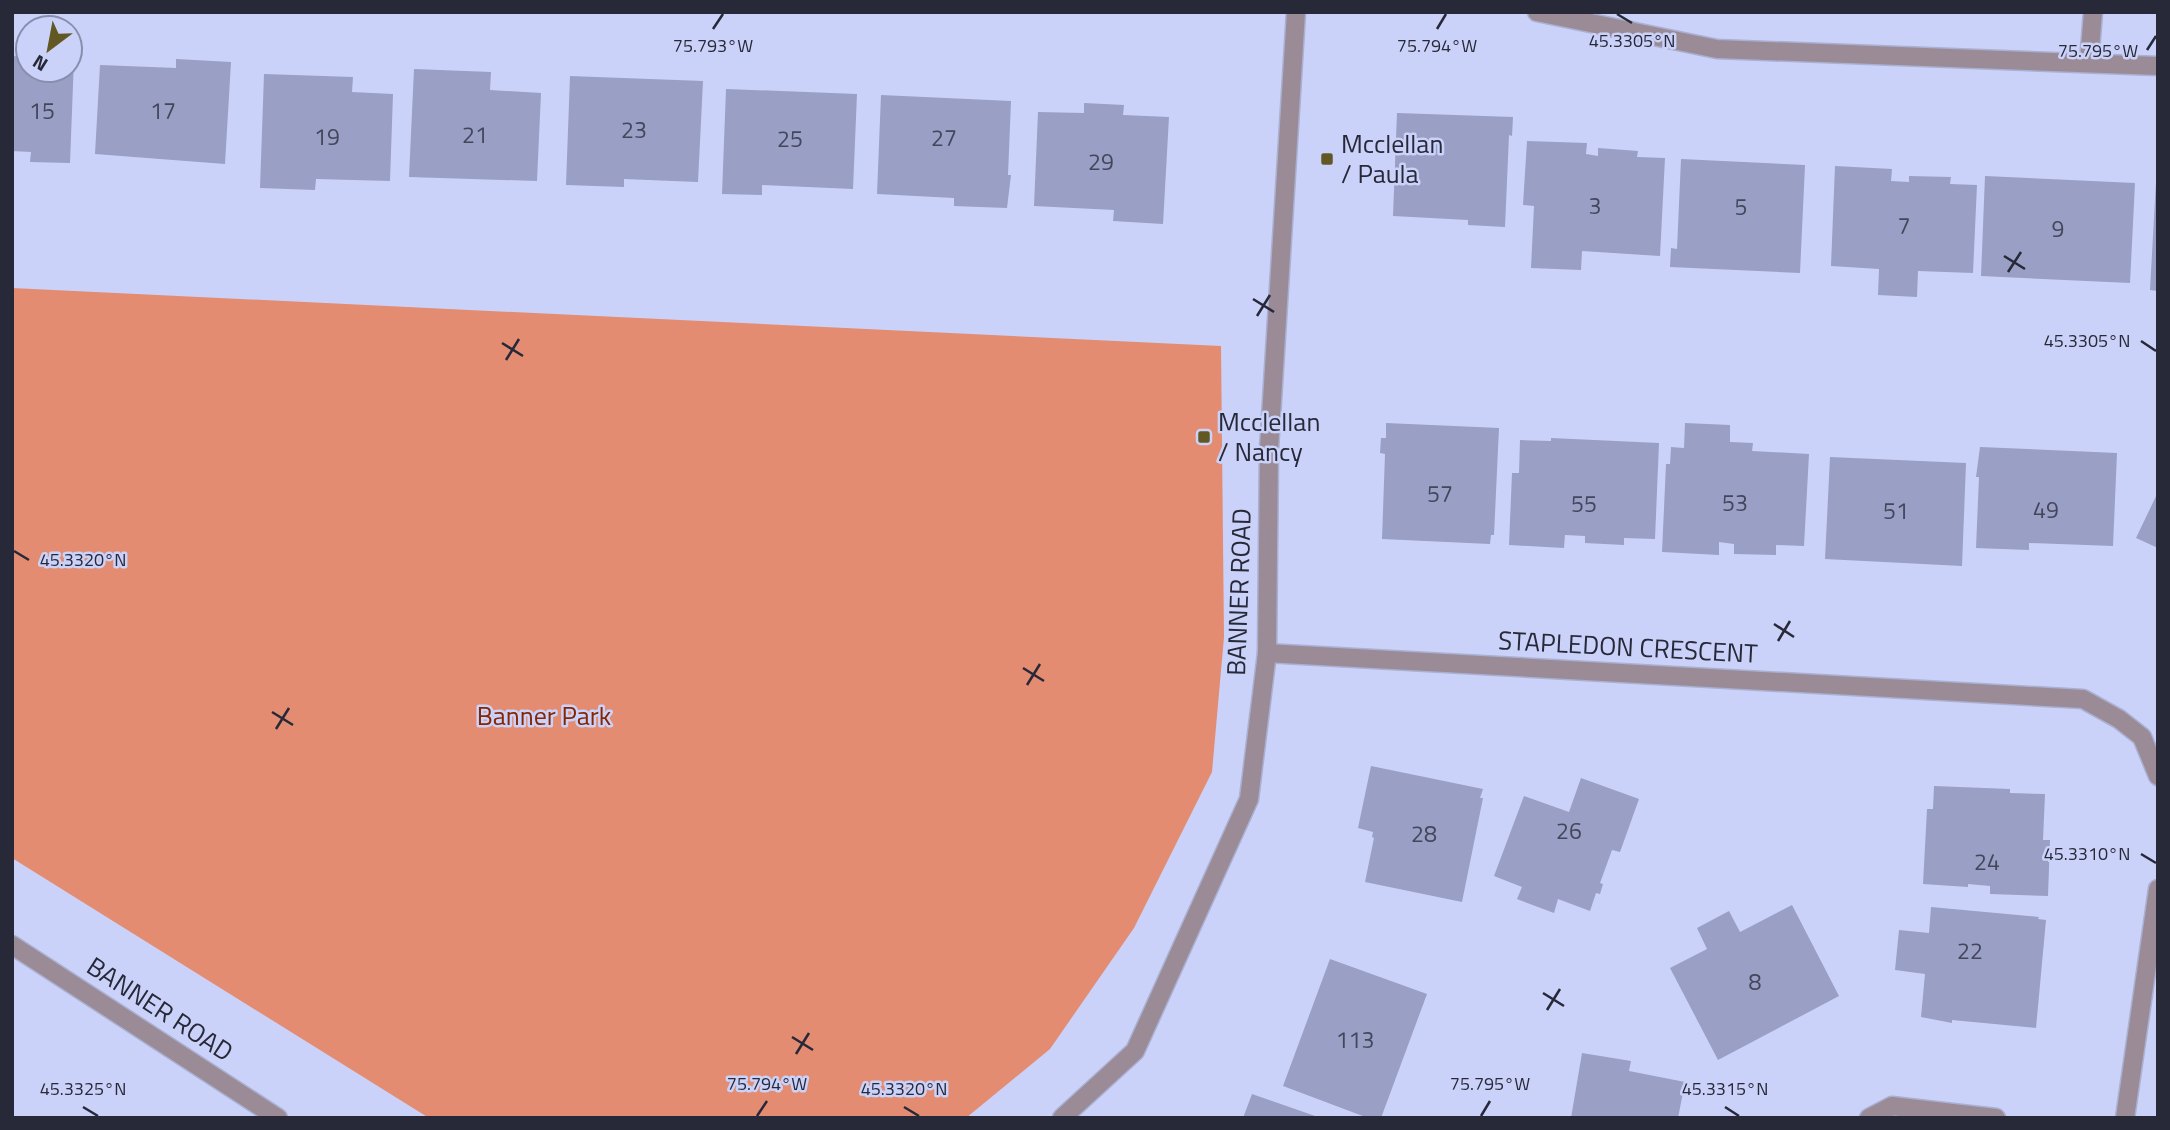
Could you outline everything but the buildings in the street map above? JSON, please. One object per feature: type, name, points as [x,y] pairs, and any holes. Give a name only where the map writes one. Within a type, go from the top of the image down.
[{"type":"street","name":"BANNER ROAD","points":[[1062,1118],[1135,1051],[1248,799],[1268,653],[1269,449],[1296,12]]},
{"type":"street","points":[[1537,12],[1717,49],[2158,66]]},
{"type":"street","points":[[2089,62],[2093,12]]},
{"type":"street","name":"STAPLEDON CRESCENT","points":[[1268,653],[2082,699],[2119,719],[2142,737],[2158,776]]},
{"type":"street","points":[[2125,1118],[2158,890]]},
{"type":"street","name":"BANNER ROAD","points":[[12,945],[278,1118]]},
{"type":"street","points":[[1869,1118],[1892,1106],[1996,1118]]},
{"type":"green space","name":"Banner Park","points":[[12,288],[1221,346],[1224,637],[1212,772],[1134,928],[1050,1049],[966,1118],[429,1118],[12,858]]},
{"type":"place","name":"Mcclellan / Paula","points":[[1327,159]]},
{"type":"place","name":"Mcclellan / Nancy","points":[[1204,437]]}]
